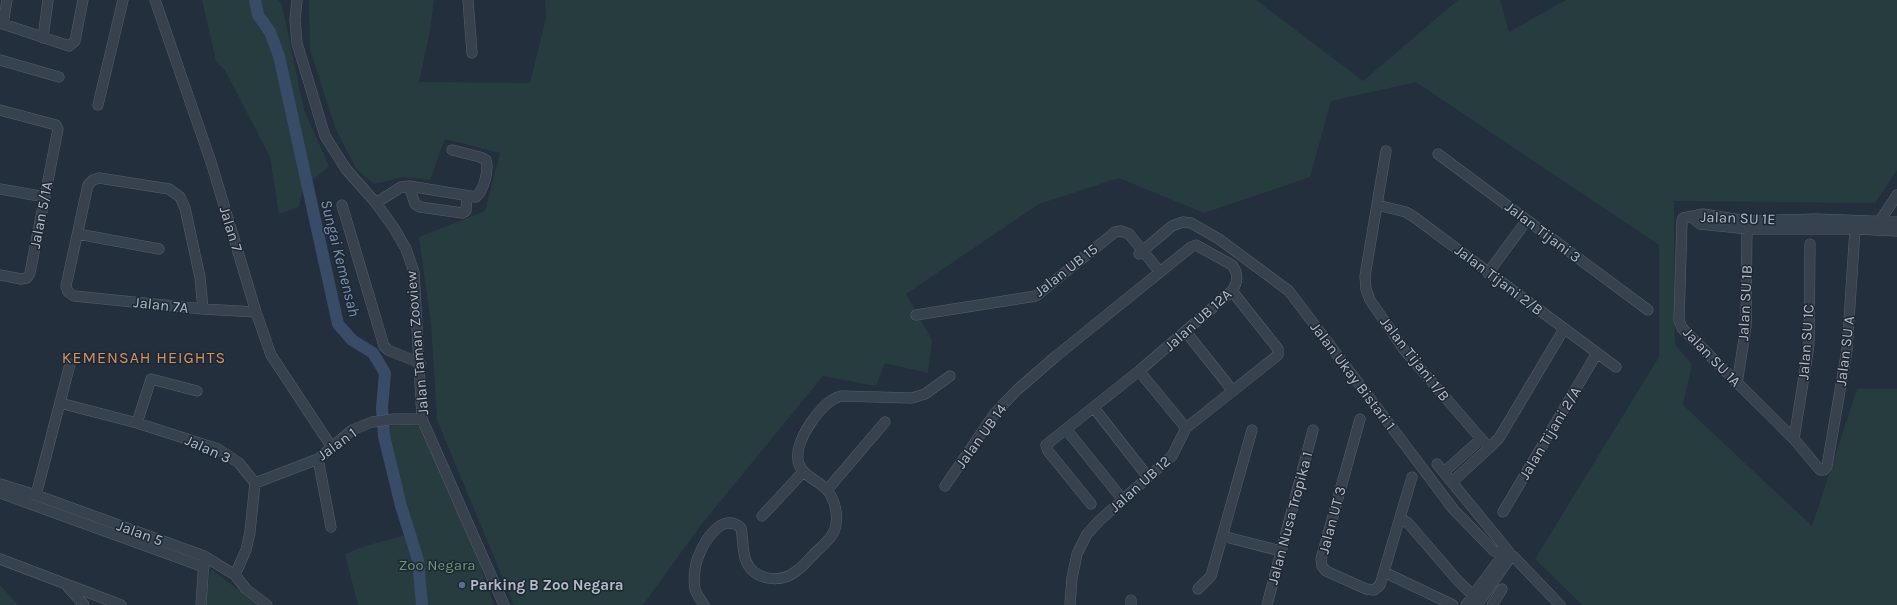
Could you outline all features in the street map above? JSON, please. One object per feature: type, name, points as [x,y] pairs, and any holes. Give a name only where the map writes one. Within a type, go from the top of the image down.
[{"type":"street","points":[[7,0],[2,23],[69,46],[75,41],[83,0]]},
{"type":"street","points":[[43,38],[48,0]]},
{"type":"street","points":[[98,105],[123,0]]},
{"type":"street","name":"Jalan 7","points":[[155,0],[211,162],[256,312],[271,355],[331,446]]},
{"type":"street","name":"Jalan Taman Zooview","points":[[297,0],[295,20],[297,43],[325,136],[346,169],[376,203],[394,228],[406,249],[414,272],[422,419],[504,605]]},
{"type":"street","points":[[468,0],[472,53]]},
{"type":"street","points":[[0,60],[59,77]]},
{"type":"street","name":"Jalan 5/1A","points":[[0,110],[56,124],[58,129],[30,273],[27,278],[21,279],[0,275]]},
{"type":"street","points":[[376,203],[401,188],[409,186],[476,197],[481,193],[487,166],[486,160],[452,150]]},
{"type":"street","name":"Jalan Tijani 1/B","points":[[1386,151],[1365,276],[1366,289],[1370,300],[1405,351],[1489,448]]},
{"type":"street","name":"Jalan Tijani 3","points":[[1438,154],[1648,310]]},
{"type":"street","points":[[159,249],[78,234],[88,186],[93,180],[99,178],[169,190],[180,197],[186,208],[200,277],[203,309]]},
{"type":"street","points":[[409,186],[415,204],[420,207],[462,213],[466,211],[467,196]]},
{"type":"street","points":[[0,189],[45,197]]},
{"type":"street","points":[[1876,226],[1893,206],[1897,195]]},
{"type":"street","points":[[342,205],[384,346],[388,350],[420,363]]},
{"type":"street","name":"Jalan Tijani 2/B","points":[[1377,205],[1406,212],[1414,217],[1616,367]]},
{"type":"street","name":"Jalan SU 1E","points":[[1691,217],[1702,214],[1748,225],[1855,229],[1897,222]]},
{"type":"street","name":"Jalan SU 1A","points":[[1691,217],[1683,218],[1682,221],[1679,320],[1682,328],[1794,439],[1820,470],[1824,470]]},
{"type":"street","name":"Jalan SU 1E","points":[[1748,225],[1816,219],[1876,226],[1897,231]]},
{"type":"street","points":[[1488,273],[1527,220]]},
{"type":"street","name":"Jalan Ukay Bistari 1","points":[[1142,252],[1172,226],[1191,223],[1219,239],[1289,292],[1454,510],[1494,551],[1509,556],[1560,605]]},
{"type":"street","name":"Jalan SU 1B","points":[[1737,384],[1746,326],[1748,225]]},
{"type":"street","name":"Jalan SU A","points":[[1824,470],[1827,466],[1847,350],[1855,229]]},
{"type":"street","name":"Jalan UB 15","points":[[916,315],[1036,296],[1115,232],[1121,231],[1129,234],[1158,273]]},
{"type":"street","name":"Jalan 7A","points":[[78,234],[66,286],[68,292],[74,296],[203,309],[256,312]]},
{"type":"street","name":"Jalan SU 1C","points":[[1794,439],[1809,345],[1810,244]]},
{"type":"street","name":"Jalan UB 12A","points":[[1055,357],[1191,247],[1196,245],[1232,265],[1236,269],[1237,280],[1232,291],[1139,371],[1094,408],[1046,444],[1048,451],[1091,504]]},
{"type":"street","name":"Jalan UB 12","points":[[1070,605],[1072,578],[1077,554],[1087,534],[1122,500],[1172,456],[1186,428],[1278,355],[1278,349],[1232,291]]},
{"type":"street","points":[[1452,482],[1499,438],[1564,329]]},
{"type":"street","points":[[1186,332],[1233,391]]},
{"type":"street","name":"Jalan Tijani 2/A","points":[[1503,512],[1597,353]]},
{"type":"street","name":"Jalan UB 14","points":[[945,486],[995,413],[1022,386],[1055,357]]},
{"type":"street","points":[[36,495],[70,364]]},
{"type":"street","points":[[1139,371],[1186,428]]},
{"type":"street","points":[[704,605],[695,588],[698,556],[707,538],[722,524],[730,522],[741,528],[743,553],[746,562],[752,571],[769,579],[780,579],[795,573],[828,541],[836,525],[837,510],[827,490],[804,472],[799,462],[798,447],[802,435],[823,407],[832,398],[841,396],[912,398],[925,394],[950,376]]},
{"type":"street","points":[[137,423],[151,379],[197,391]]},
{"type":"street","name":"Jalan 3","points":[[60,403],[137,423],[218,449],[239,463],[255,483]]},
{"type":"street","points":[[1094,408],[1148,477]]},
{"type":"street","name":"Jalan 1","points":[[255,483],[318,459],[331,446],[352,430],[372,422],[394,419],[422,419]]},
{"type":"street","name":"Jalan UT 3","points":[[1360,419],[1321,559],[1322,566],[1326,571],[1366,589],[1374,590],[1380,585],[1412,477]]},
{"type":"street","points":[[827,490],[885,422]]},
{"type":"street","points":[[1066,429],[1122,500]]},
{"type":"street","points":[[1198,589],[1211,576],[1252,430]]},
{"type":"street","name":"Jalan Nusa Tropika 1","points":[[1267,605],[1313,430]]},
{"type":"street","points":[[1471,464],[1463,455],[1481,439]]},
{"type":"street","name":"Jalan Ukay Bistari 1","points":[[1463,455],[1441,468],[1492,532],[1509,556],[1551,605]]},
{"type":"street","points":[[318,459],[331,527]]},
{"type":"street","points":[[762,516],[804,472]]},
{"type":"street","points":[[235,575],[246,550],[250,532],[255,483]]},
{"type":"street","name":"Jalan 5","points":[[0,484],[36,495],[204,556],[235,575],[246,589],[267,605]]},
{"type":"street","name":"Jalan 5","points":[[0,493],[204,567]]},
{"type":"street","points":[[1400,518],[1408,523],[1476,601]]},
{"type":"street","points":[[1222,536],[1281,551]]},
{"type":"street","points":[[201,605],[204,556]]},
{"type":"street","points":[[1466,605],[1476,601],[1497,563],[1509,556]]},
{"type":"street","points":[[0,559],[67,586],[121,605]]},
{"type":"street","points":[[1384,572],[1453,605]]},
{"type":"street","points":[[67,586],[84,605]]},
{"type":"street","points":[[1492,605],[1502,589]]},
{"type":"green space","points":[[202,0],[278,0],[282,5],[304,110],[329,166],[303,189],[299,207],[279,214],[270,157],[225,70],[216,61]]},
{"type":"green space","points":[[309,0],[434,0],[430,31],[419,82],[530,83],[546,18],[545,0],[1256,0],[1363,81],[1458,0],[1500,0],[1509,32],[1566,0],[1897,0],[1897,170],[1875,203],[1674,201],[1675,344],[1692,365],[1683,405],[1812,526],[1857,389],[1897,389],[1897,605],[1582,605],[1535,559],[1659,357],[1659,245],[1416,82],[1331,101],[1310,177],[1204,213],[1119,178],[1039,204],[906,294],[932,340],[928,373],[885,363],[876,386],[823,376],[701,525],[643,605],[514,605],[437,420],[431,324],[419,237],[485,211],[500,153],[445,139],[430,180],[403,177],[374,184],[357,170],[336,130],[310,50]]},
{"type":"green space","name":"Zoo Negara","points":[[401,424],[412,424],[421,427],[480,565],[494,605],[358,605],[345,554],[365,546],[413,533],[389,465],[381,428]]},
{"type":"green space","points":[[211,569],[258,605],[205,605]]},
{"type":"green space","points":[[0,585],[18,605],[0,605]]},
{"type":"waterway","name":"Sungai Kemensah","points":[[255,0],[258,15],[270,32],[279,56],[338,324],[352,340],[373,353],[385,373],[382,408],[384,436],[401,506],[418,560],[422,605]]},
{"type":"place","name":"Parking B Zoo Negara","points":[[462,585]]},
{"type":"district","name":"KEMENSAH HEIGHTS","points":[[144,357]]}]
